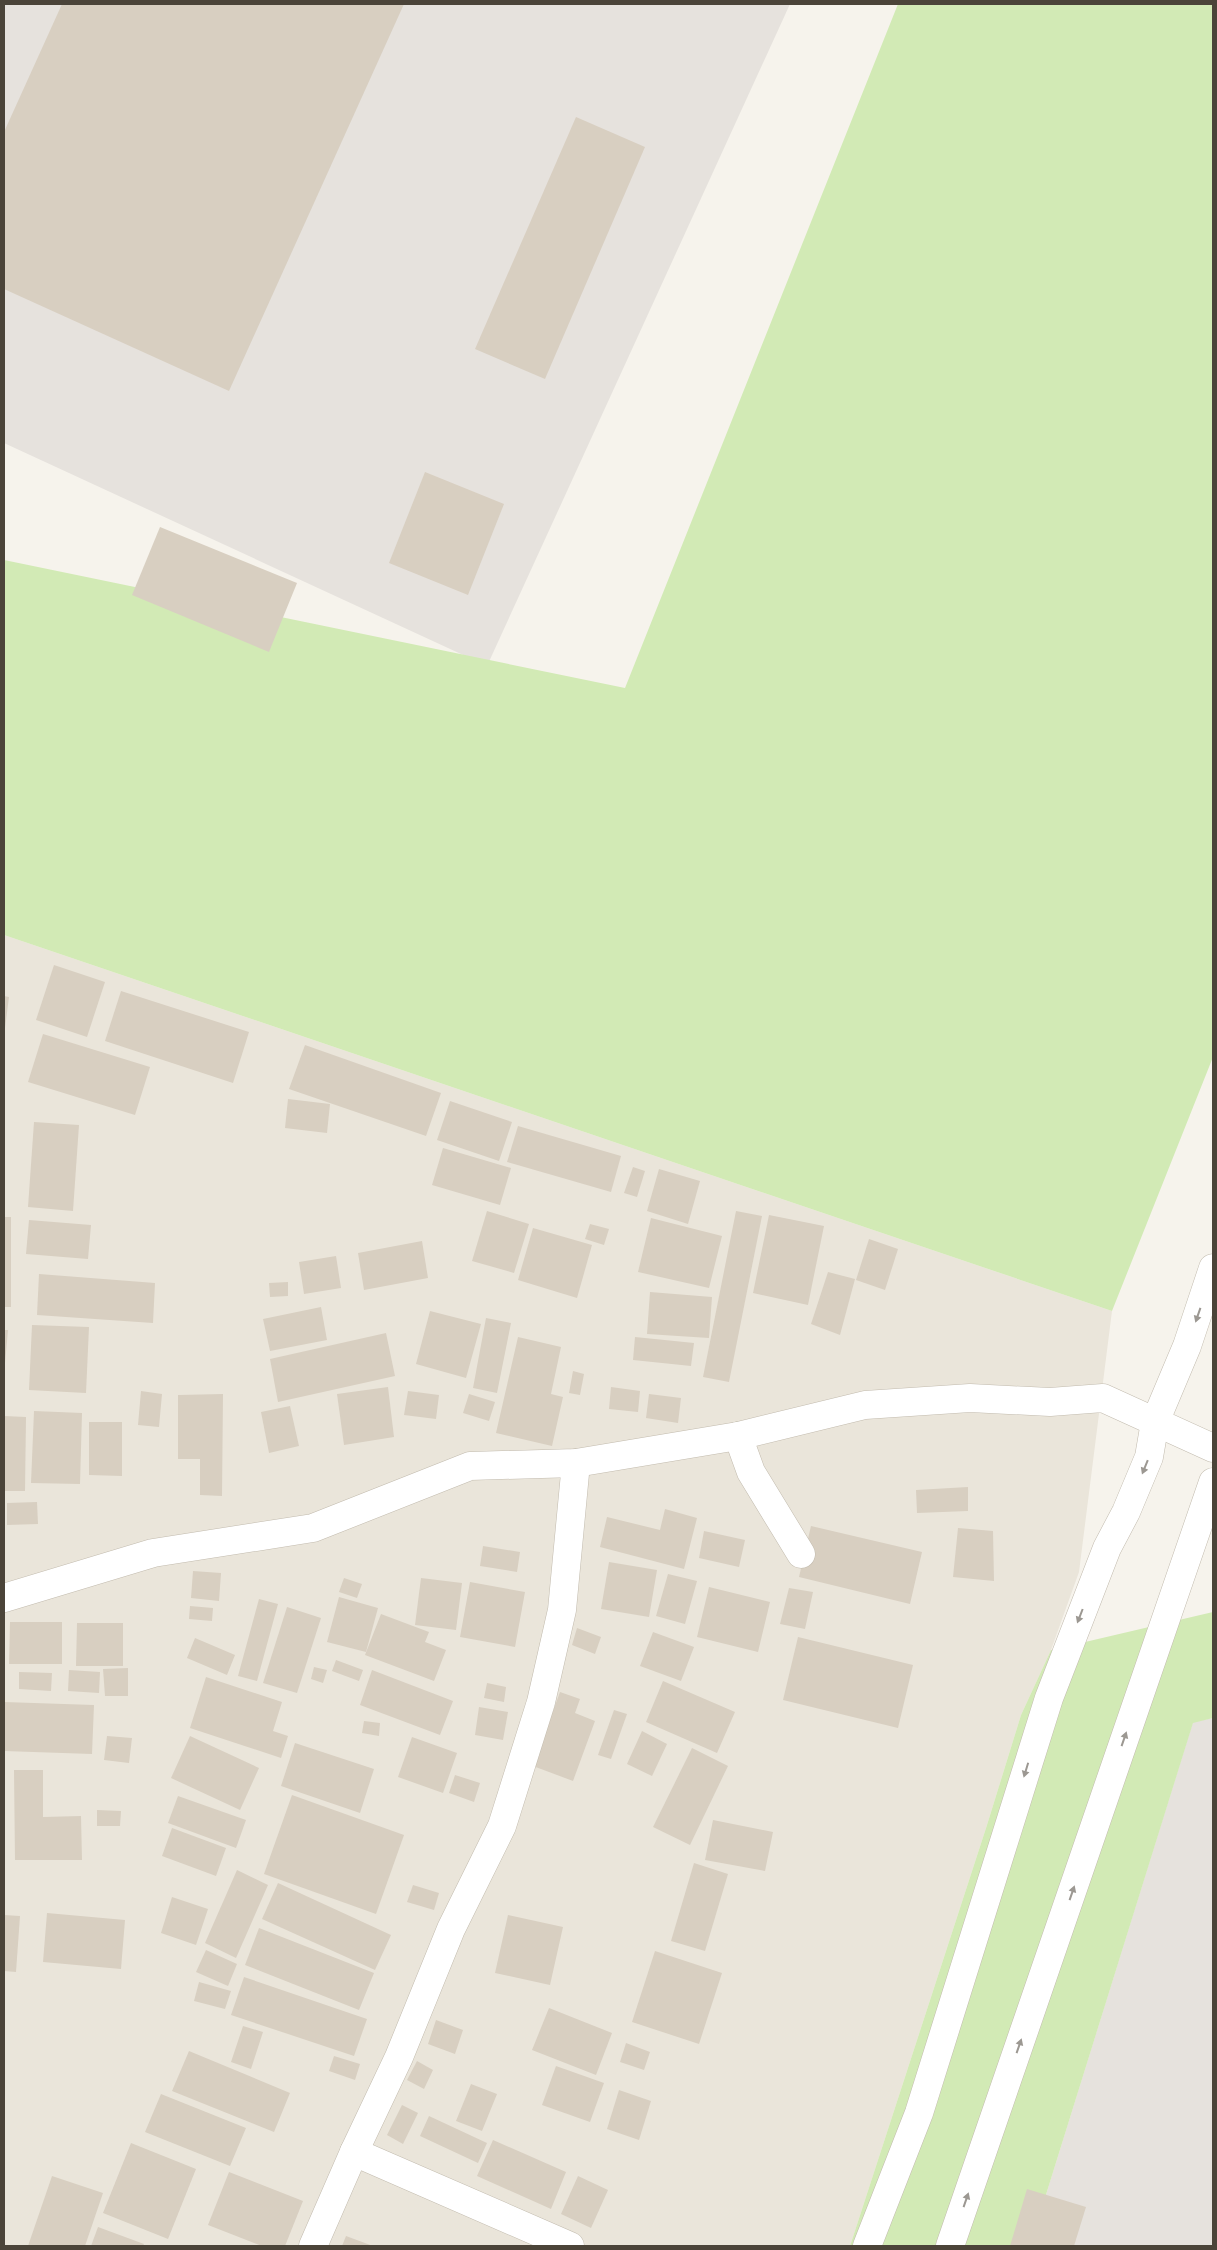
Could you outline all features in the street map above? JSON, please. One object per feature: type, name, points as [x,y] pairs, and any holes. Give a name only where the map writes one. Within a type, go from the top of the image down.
[{"type":"street","points":[[870,2246],[918,2113],[1049,1698],[1107,1548],[1126,1512],[1149,1458],[1155,1422],[1187,1346],[1213,1268]]},
{"type":"street","points":[[4,1598],[153,1553],[313,1528],[470,1466],[576,1463],[738,1436],[865,1405],[970,1398],[1050,1402],[1103,1398],[1213,1448]]},
{"type":"street","points":[[738,1436],[751,1472],[801,1554]]},
{"type":"street","points":[[313,2246],[354,2152],[399,2057],[451,1929],[502,1826],[541,1702],[562,1610],[576,1463]]},
{"type":"street","points":[[950,2246],[1213,1482]]},
{"type":"street","points":[[354,2152],[570,2246]]},
{"type":"shaded area","points":[[4,4],[790,4],[487,666],[4,443]]},
{"type":"shaded area","points":[[4,935],[1112,1311],[1079,1572],[1051,1650],[1021,1715],[850,2246],[4,2246]]},
{"type":"shaded area","points":[[1213,1718],[1213,2246],[1030,2246],[1193,1722]]},
{"type":"green space","points":[[898,4],[1213,4],[1213,1057],[1112,1311],[4,935],[4,560],[625,688]]},
{"type":"green space","points":[[1213,1612],[1213,1718],[1193,1723],[1030,2246],[850,2246],[1021,1715],[1051,1650]]},
{"type":"building","points":[[62,4],[404,4],[229,391],[4,289],[4,132]]},
{"type":"building","points":[[576,117],[645,147],[545,379],[475,349]]},
{"type":"building","points":[[425,472],[504,504],[468,595],[389,563]]},
{"type":"building","points":[[160,527],[297,583],[269,652],[132,595]]},
{"type":"building","points":[[54,965],[105,982],[87,1037],[36,1020]]},
{"type":"building","points":[[121,991],[249,1032],[233,1083],[105,1041]]},
{"type":"building","points":[[4,996],[9,997],[5,1028],[4,1028]]},
{"type":"building","points":[[43,1034],[150,1067],[135,1115],[28,1082]]},
{"type":"building","points":[[305,1045],[441,1093],[426,1136],[289,1089]]},
{"type":"building","points":[[288,1099],[330,1104],[327,1133],[285,1128]]},
{"type":"building","points":[[450,1101],[512,1122],[499,1161],[437,1140]]},
{"type":"building","points":[[34,1122],[79,1125],[73,1211],[28,1207]]},
{"type":"building","points":[[518,1126],[621,1156],[611,1192],[507,1162]]},
{"type":"building","points":[[443,1148],[511,1168],[500,1205],[432,1185]]},
{"type":"building","points":[[633,1167],[645,1171],[637,1197],[624,1193]]},
{"type":"building","points":[[659,1169],[700,1181],[688,1224],[647,1211]]},
{"type":"building","points":[[487,1211],[529,1224],[514,1273],[472,1261]]},
{"type":"building","points":[[736,1211],[762,1216],[729,1382],[703,1377]]},
{"type":"building","points":[[769,1215],[824,1226],[808,1305],[753,1293]]},
{"type":"building","points":[[4,1217],[11,1217],[11,1307],[4,1307]]},
{"type":"building","points":[[651,1218],[722,1236],[709,1288],[638,1272]]},
{"type":"building","points":[[29,1220],[91,1225],[88,1259],[26,1254]]},
{"type":"building","points":[[590,1224],[609,1229],[604,1245],[585,1239]]},
{"type":"building","points":[[533,1228],[592,1245],[577,1298],[518,1280]]},
{"type":"building","points":[[869,1239],[898,1249],[885,1290],[856,1280]]},
{"type":"building","points":[[422,1241],[428,1278],[364,1290],[358,1253]]},
{"type":"building","points":[[336,1256],[341,1288],[304,1294],[299,1262]]},
{"type":"building","points":[[828,1272],[855,1279],[840,1335],[811,1324]]},
{"type":"building","points":[[39,1274],[155,1283],[153,1323],[37,1315]]},
{"type":"building","points":[[288,1282],[288,1296],[270,1297],[269,1283]]},
{"type":"building","points":[[650,1292],[712,1297],[709,1338],[647,1334]]},
{"type":"building","points":[[321,1307],[327,1340],[270,1351],[263,1319]]},
{"type":"building","points":[[430,1311],[481,1324],[466,1378],[416,1364]]},
{"type":"building","points":[[486,1318],[511,1323],[497,1393],[473,1388]]},
{"type":"building","points":[[32,1325],[89,1327],[86,1393],[29,1390]]},
{"type":"building","points":[[4,1330],[8,1330],[5,1363],[4,1363]]},
{"type":"building","points":[[386,1333],[395,1376],[278,1402],[270,1359]]},
{"type":"building","points":[[518,1337],[561,1347],[551,1394],[563,1397],[552,1446],[496,1433]]},
{"type":"building","points":[[635,1337],[694,1343],[691,1366],[633,1360]]},
{"type":"building","points":[[573,1371],[584,1374],[580,1395],[569,1393]]},
{"type":"building","points":[[388,1387],[394,1437],[344,1445],[337,1394]]},
{"type":"building","points":[[611,1387],[640,1391],[638,1412],[609,1409]]},
{"type":"building","points":[[141,1391],[162,1394],[159,1427],[138,1425]]},
{"type":"building","points":[[408,1391],[439,1395],[436,1419],[404,1415]]},
{"type":"building","points":[[223,1394],[222,1496],[200,1495],[200,1459],[178,1459],[178,1395]]},
{"type":"building","points":[[469,1394],[495,1402],[489,1421],[463,1413]]},
{"type":"building","points":[[649,1394],[681,1398],[678,1423],[646,1418]]},
{"type":"building","points":[[290,1406],[299,1446],[269,1453],[261,1412]]},
{"type":"building","points":[[34,1411],[82,1413],[80,1484],[31,1483]]},
{"type":"building","points":[[4,1416],[26,1417],[25,1491],[4,1491]]},
{"type":"building","points":[[89,1422],[122,1422],[122,1476],[89,1475]]},
{"type":"building","points":[[968,1487],[968,1511],[917,1513],[916,1490]]},
{"type":"building","points":[[37,1502],[38,1524],[7,1525],[7,1503]]},
{"type":"building","points":[[665,1509],[697,1518],[684,1569],[600,1547],[607,1517],[660,1530]]},
{"type":"building","points":[[811,1526],[922,1552],[910,1604],[799,1577]]},
{"type":"building","points":[[958,1528],[993,1531],[994,1581],[953,1577]]},
{"type":"building","points":[[704,1531],[745,1540],[739,1567],[699,1558]]},
{"type":"building","points":[[483,1546],[520,1552],[517,1572],[480,1566]]},
{"type":"building","points":[[609,1562],[657,1570],[649,1617],[601,1609]]},
{"type":"building","points":[[193,1571],[221,1573],[219,1601],[191,1598]]},
{"type":"building","points":[[668,1574],[697,1581],[685,1624],[656,1616]]},
{"type":"building","points":[[344,1578],[362,1584],[357,1598],[339,1592]]},
{"type":"building","points":[[421,1578],[462,1583],[456,1630],[415,1625]]},
{"type":"building","points":[[470,1582],[525,1592],[515,1647],[460,1637]]},
{"type":"building","points":[[709,1587],[770,1602],[758,1652],[697,1637]]},
{"type":"building","points":[[789,1588],[813,1592],[805,1629],[780,1624]]},
{"type":"building","points":[[339,1597],[378,1608],[366,1652],[327,1642]]},
{"type":"building","points":[[259,1599],[278,1604],[257,1681],[238,1676]]},
{"type":"building","points":[[190,1606],[213,1608],[212,1621],[189,1619]]},
{"type":"building","points":[[287,1607],[321,1618],[297,1693],[263,1683]]},
{"type":"building","points":[[381,1614],[429,1632],[425,1642],[446,1650],[434,1681],[365,1655]]},
{"type":"building","points":[[10,1622],[62,1622],[62,1664],[9,1664]]},
{"type":"building","points":[[77,1623],[123,1623],[123,1666],[76,1666]]},
{"type":"building","points":[[577,1628],[601,1637],[595,1654],[572,1645]]},
{"type":"building","points":[[653,1632],[694,1647],[681,1681],[640,1666]]},
{"type":"building","points":[[798,1637],[913,1665],[898,1728],[783,1700]]},
{"type":"building","points":[[195,1638],[235,1655],[227,1675],[187,1658]]},
{"type":"building","points":[[336,1660],[363,1670],[359,1681],[332,1671]]},
{"type":"building","points":[[314,1667],[327,1670],[323,1683],[311,1679]]},
{"type":"building","points":[[128,1668],[128,1696],[105,1696],[103,1669]]},
{"type":"building","points":[[69,1670],[100,1672],[99,1693],[68,1691]]},
{"type":"building","points":[[372,1670],[453,1701],[440,1735],[360,1705]]},
{"type":"building","points":[[19,1672],[52,1673],[51,1691],[19,1689]]},
{"type":"building","points":[[206,1677],[282,1702],[273,1731],[288,1736],[281,1758],[190,1728]]},
{"type":"building","points":[[663,1681],[735,1712],[717,1753],[646,1722]]},
{"type":"building","points":[[487,1683],[506,1687],[504,1702],[484,1698]]},
{"type":"building","points":[[560,1692],[580,1699],[575,1713],[595,1721],[573,1781],[533,1766]]},
{"type":"building","points":[[4,1702],[94,1705],[92,1754],[4,1751]]},
{"type":"building","points":[[479,1707],[508,1712],[503,1740],[475,1735]]},
{"type":"building","points":[[614,1710],[627,1714],[611,1759],[598,1755]]},
{"type":"building","points":[[364,1721],[380,1723],[379,1736],[362,1733]]},
{"type":"building","points":[[642,1731],[667,1744],[652,1776],[627,1764]]},
{"type":"building","points":[[107,1736],[132,1738],[129,1763],[104,1760]]},
{"type":"building","points":[[190,1736],[259,1768],[240,1810],[171,1778]]},
{"type":"building","points":[[412,1737],[457,1753],[443,1793],[398,1777]]},
{"type":"building","points":[[295,1743],[374,1769],[360,1813],[281,1786]]},
{"type":"building","points":[[692,1748],[728,1766],[690,1845],[653,1827]]},
{"type":"building","points":[[14,1770],[43,1770],[43,1817],[81,1816],[82,1860],[15,1860]]},
{"type":"building","points":[[455,1775],[480,1783],[474,1802],[449,1793]]},
{"type":"building","points":[[292,1795],[404,1835],[376,1914],[264,1874]]},
{"type":"building","points":[[178,1796],[246,1820],[236,1848],[168,1823]]},
{"type":"building","points":[[97,1810],[121,1811],[120,1826],[97,1826]]},
{"type":"building","points":[[713,1820],[773,1832],[765,1871],[705,1860]]},
{"type":"building","points":[[172,1828],[226,1848],[216,1876],[162,1856]]},
{"type":"building","points":[[694,1863],[728,1874],[705,1951],[671,1941]]},
{"type":"building","points":[[237,1870],[268,1885],[236,1958],[205,1943]]},
{"type":"building","points":[[278,1883],[391,1935],[375,1970],[262,1919]]},
{"type":"building","points":[[413,1885],[439,1893],[434,1910],[407,1902]]},
{"type":"building","points":[[172,1897],[208,1909],[196,1945],[161,1933]]},
{"type":"building","points":[[47,1913],[125,1920],[121,1969],[43,1962]]},
{"type":"building","points":[[4,1915],[20,1916],[16,1972],[4,1971]]},
{"type":"building","points":[[508,1915],[563,1927],[550,1985],[495,1973]]},
{"type":"building","points":[[259,1928],[374,1973],[359,2010],[245,1965]]},
{"type":"building","points":[[206,1950],[237,1964],[228,1986],[196,1972]]},
{"type":"building","points":[[655,1951],[722,1973],[699,2044],[632,2022]]},
{"type":"building","points":[[244,1977],[367,2019],[354,2056],[231,2015]]},
{"type":"building","points":[[199,1982],[231,1991],[225,2009],[194,2001]]},
{"type":"building","points":[[549,2008],[612,2033],[596,2075],[532,2050]]},
{"type":"building","points":[[436,2020],[463,2030],[455,2054],[428,2044]]},
{"type":"building","points":[[243,2026],[263,2032],[251,2069],[231,2062]]},
{"type":"building","points":[[626,2043],[650,2052],[644,2070],[620,2062]]},
{"type":"building","points":[[189,2051],[290,2093],[274,2132],[172,2091]]},
{"type":"building","points":[[334,2056],[360,2064],[355,2080],[329,2071]]},
{"type":"building","points":[[417,2061],[433,2070],[424,2089],[407,2080]]},
{"type":"building","points":[[556,2066],[604,2083],[590,2122],[542,2105]]},
{"type":"building","points":[[471,2084],[497,2094],[482,2131],[456,2121]]},
{"type":"building","points":[[619,2090],[651,2101],[639,2140],[607,2129]]},
{"type":"building","points":[[161,2094],[246,2128],[230,2166],[145,2132]]},
{"type":"building","points":[[402,2105],[418,2113],[403,2144],[387,2135]]},
{"type":"building","points":[[429,2116],[487,2143],[478,2163],[420,2136]]},
{"type":"building","points":[[493,2140],[566,2172],[551,2209],[477,2176]]},
{"type":"building","points":[[131,2143],[196,2169],[168,2239],[103,2213]]},
{"type":"building","points":[[229,2172],[303,2201],[285,2246],[262,2246],[208,2225]]},
{"type":"building","points":[[52,2176],[103,2193],[85,2246],[28,2246]]},
{"type":"building","points":[[578,2176],[608,2190],[591,2228],[561,2214]]},
{"type":"building","points":[[1027,2189],[1086,2207],[1074,2246],[1010,2246]]},
{"type":"building","points":[[98,2227],[144,2244],[143,2246],[91,2246]]},
{"type":"building","points":[[346,2236],[373,2246],[342,2246]]}]
